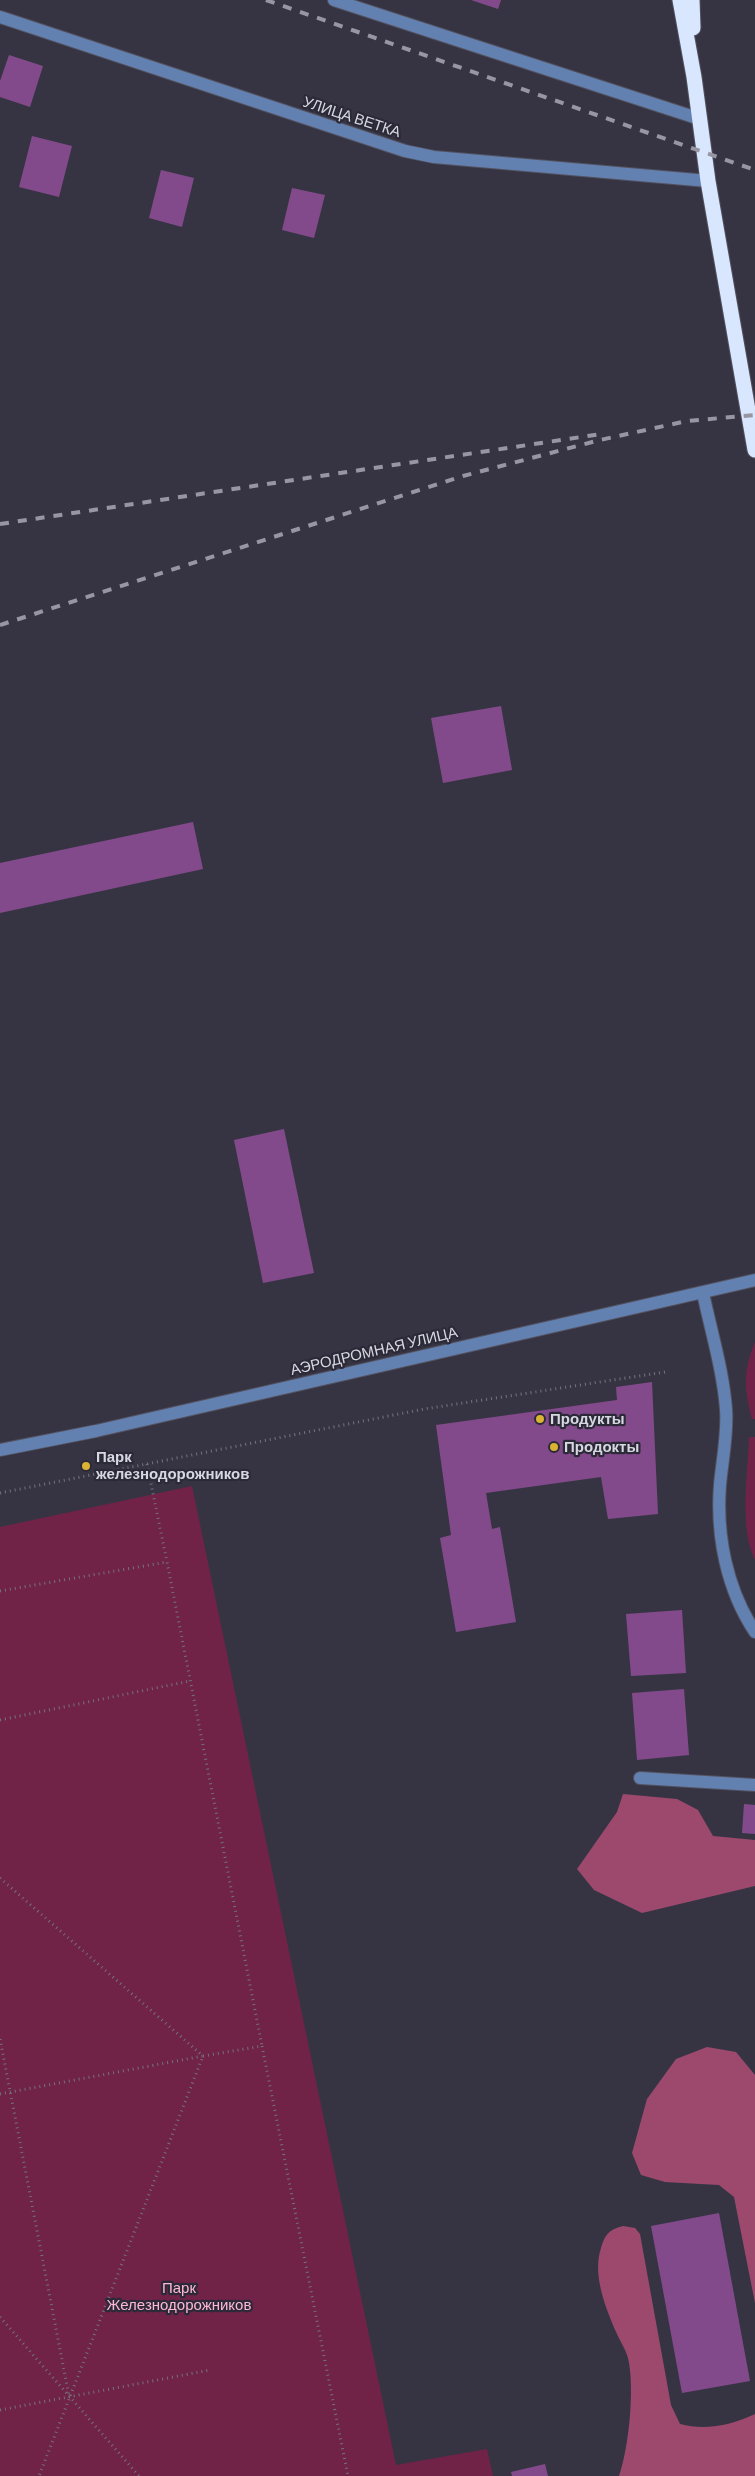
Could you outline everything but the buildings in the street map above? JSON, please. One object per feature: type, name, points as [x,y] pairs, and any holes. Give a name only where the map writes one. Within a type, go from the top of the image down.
[{"type":"highway","points":[[680,0],[694,77],[708,181],[755,450]]},
{"type":"highway","points":[[692,0],[694,77]]},
{"type":"street","points":[[334,0],[700,119]]},
{"type":"street","name":"УЛИЦА ВЕТКА","points":[[0,17],[405,152],[434,157],[708,181]]},
{"type":"street","name":"АЭРОДРОМНАЯ УЛИЦА","points":[[0,1450],[96,1432],[755,1280]]},
{"type":"street","points":[[703,1293],[723,1383],[726,1412],[720,1488],[720,1526],[728,1572],[738,1605],[755,1632]]},
{"type":"street","points":[[640,1778],[755,1785]]},
{"type":"path","points":[[0,1493],[424,1408],[665,1372]]},
{"type":"path","points":[[147,1464],[348,2476]]},
{"type":"path","points":[[0,1591],[167,1562]]},
{"type":"path","points":[[0,1720],[190,1680]]},
{"type":"path","points":[[0,1878],[203,2056]]},
{"type":"path","points":[[0,2039],[69,2397]]},
{"type":"path","points":[[0,2094],[262,2046]]},
{"type":"path","points":[[39,2476],[203,2056]]},
{"type":"path","points":[[0,2317],[139,2476]]},
{"type":"path","points":[[0,2410],[210,2370]]},
{"type":"green space","points":[[755,1342],[755,1419],[752,1419],[747,1398],[746,1380],[748,1362]]},
{"type":"green space","points":[[749,1437],[755,1437],[755,1560],[750,1547],[746,1517]]},
{"type":"green space","name":"Парк Железнодорожников","points":[[192,1486],[396,2465],[487,2449],[493,2476],[0,2476],[0,1527]]},
{"type":"shaded area","points":[[623,1794],[677,1799],[698,1810],[713,1836],[755,1840],[755,1886],[642,1913],[594,1890],[577,1869],[617,1812]]},
{"type":"shaded area","points":[[707,2047],[736,2052],[755,2075],[755,2303],[734,2197],[719,2185],[665,2182],[641,2175],[632,2153],[647,2099],[676,2059]]},
{"type":"shaded area","points":[[623,2226],[635,2228],[640,2234],[671,2405],[680,2424],[699,2427],[718,2426],[755,2414],[755,2476],[619,2476],[626,2450],[630,2417],[630,2370],[627,2355],[605,2303],[598,2269],[601,2248],[606,2236],[614,2229]]},
{"type":"railway","points":[[266,0],[755,170]]},
{"type":"railway","points":[[0,625],[463,476],[600,440],[687,421],[755,415]]},
{"type":"railway","points":[[0,524],[601,434]]},
{"type":"place","name":"Продукты","points":[[540,1419]]},
{"type":"place","name":"Продокты","points":[[554,1447]]},
{"type":"place","name":"Парк железнодорожников","points":[[86,1466]]}]
